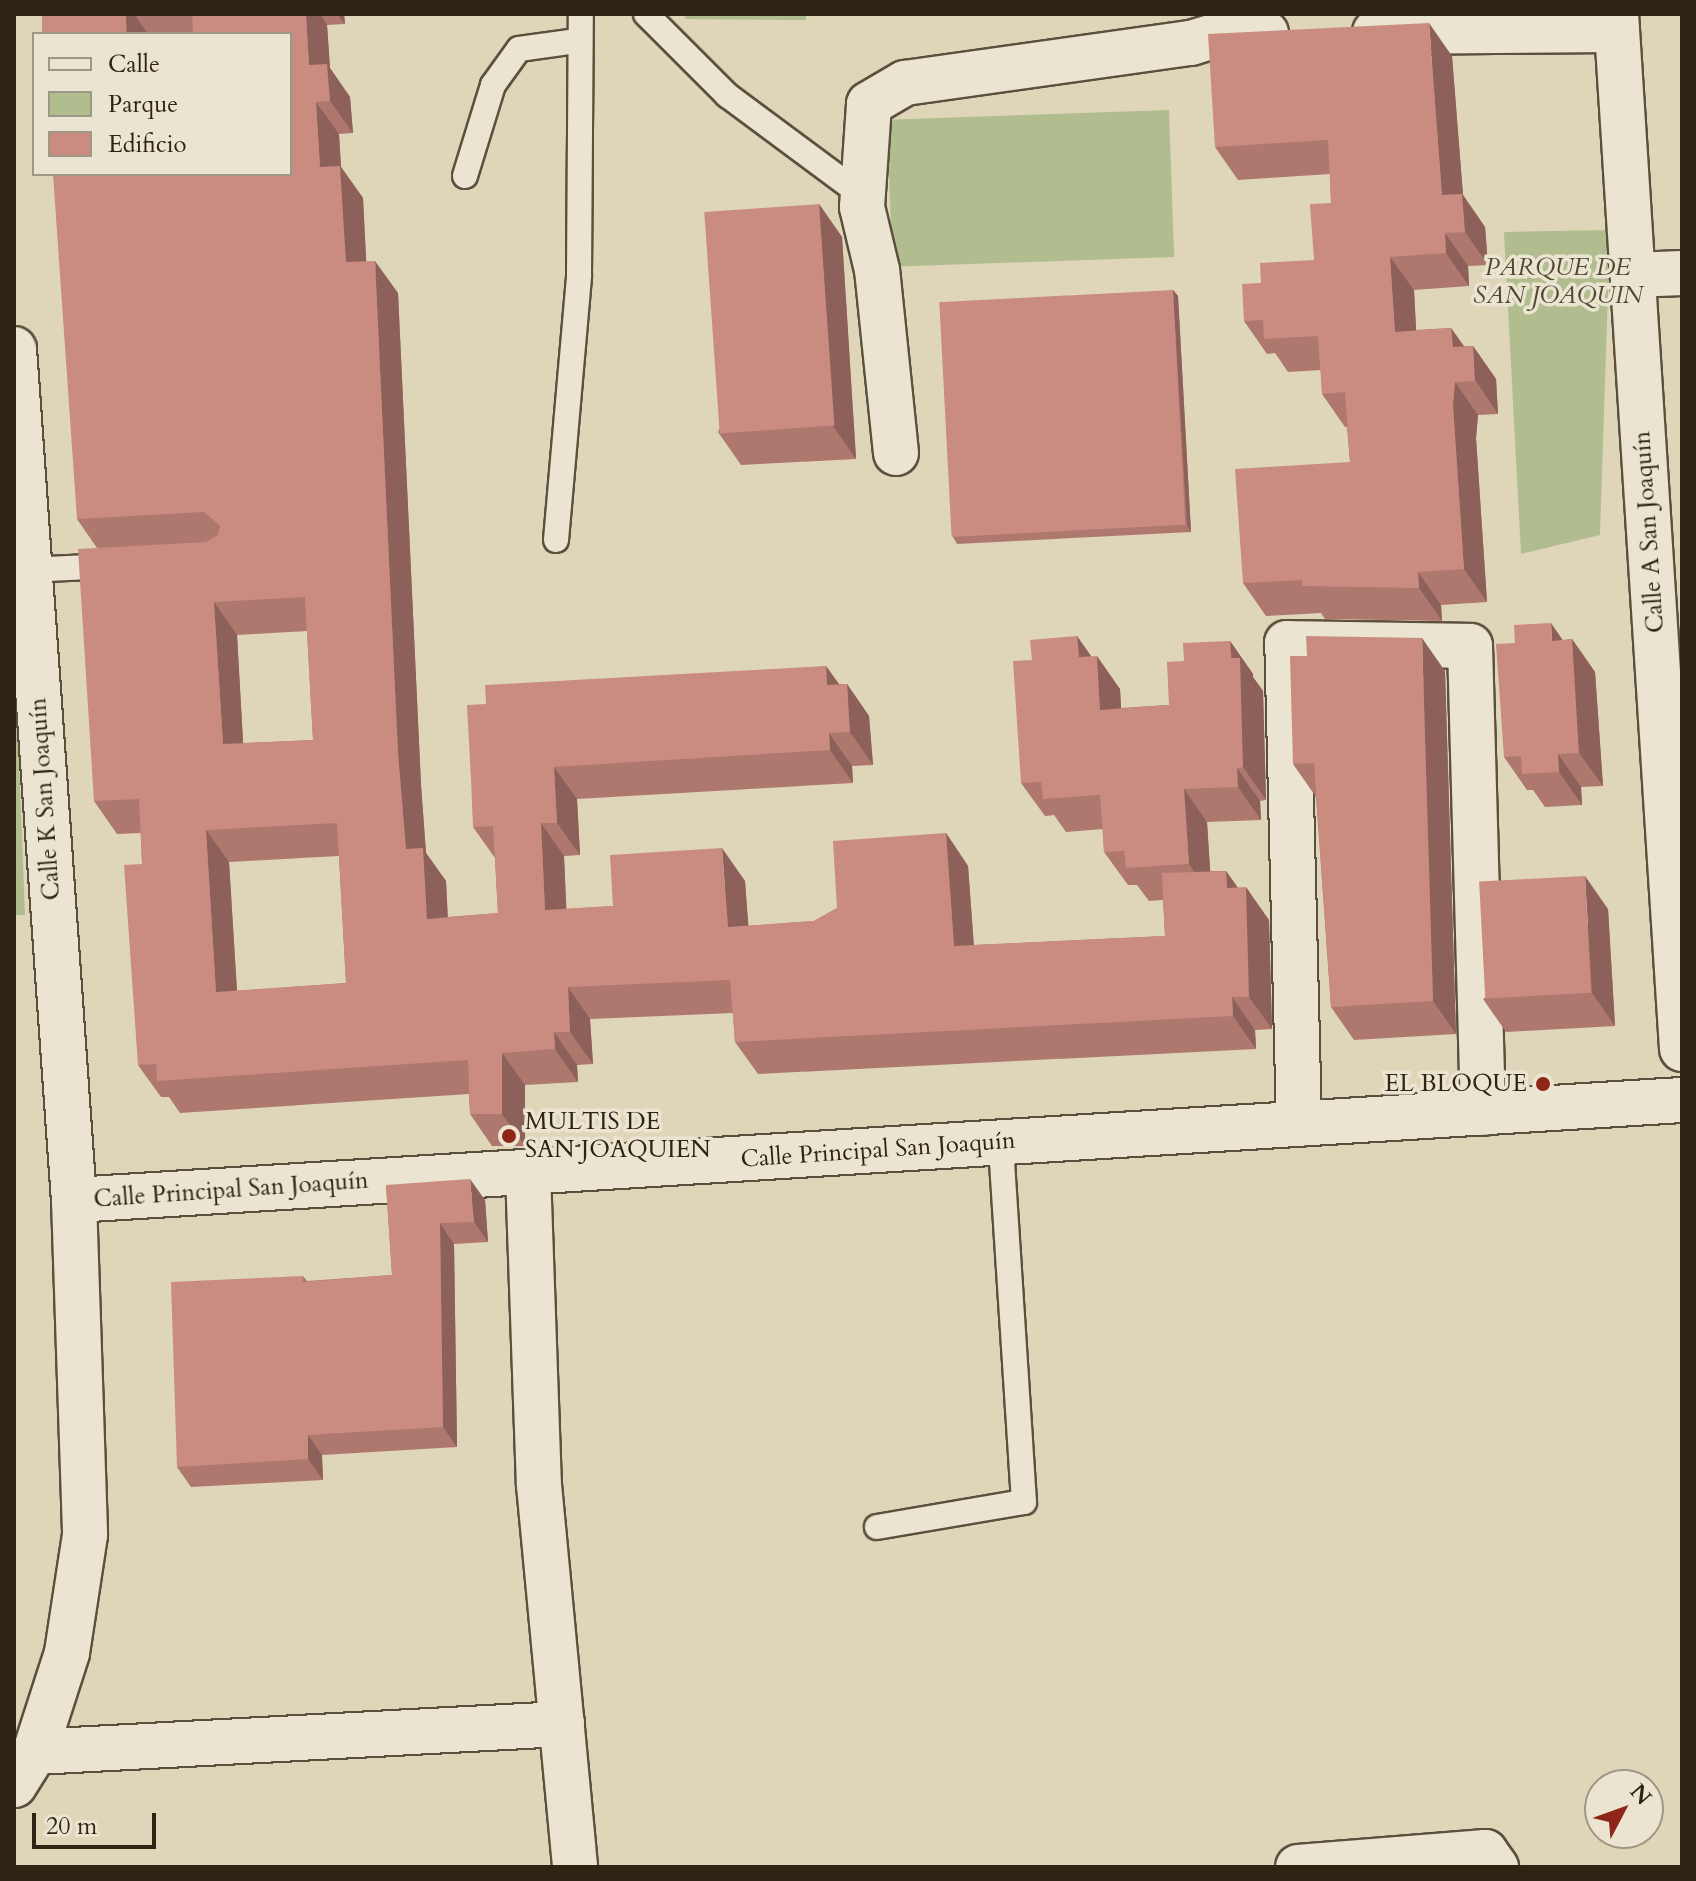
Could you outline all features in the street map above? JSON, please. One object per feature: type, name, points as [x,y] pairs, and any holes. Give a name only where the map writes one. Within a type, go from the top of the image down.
[{"type":"street","points":[[896,453],[863,196],[869,104],[905,83],[1191,43],[1224,33],[1616,22]]},
{"type":"street","name":"Calle A San Joaquín","points":[[1616,22],[1682,1049]]},
{"type":"street","points":[[1633,275],[1682,273]]},
{"type":"street","name":"Calle K San Joaquín","points":[[14,349],[74,1200],[85,1535],[67,1653],[24,1768]]},
{"type":"street","points":[[1299,1124],[1287,643],[1470,646],[1483,1113]]},
{"type":"street","name":"Calle Principal San Joaquín","points":[[74,1200],[1682,1100]]},
{"type":"street","points":[[528,1172],[539,1485],[575,1867]]},
{"type":"street","points":[[24,1768],[562,1724]]},
{"type":"street","points":[[1298,1867],[1485,1852],[1496,1867]]},
{"type":"lane","points":[[556,540],[579,275],[577,41],[581,14]]},
{"type":"lane","points":[[646,14],[727,95],[863,196]]},
{"type":"lane","points":[[465,176],[493,85],[519,49],[577,41]]},
{"type":"lane","points":[[28,570],[136,564]]},
{"type":"lane","points":[[877,1527],[1024,1502],[1001,1143]]},
{"type":"green space","points":[[685,14],[806,14],[806,20],[685,19]]},
{"type":"green space","points":[[1169,110],[1174,257],[892,267],[887,120]]},
{"type":"green space","name":"PARQUE DE SAN JOAQUIN","points":[[1610,230],[1600,535],[1521,554],[1504,232]]},
{"type":"green space","points":[[14,633],[25,915],[14,915]]},
{"type":"building","points":[[42,14],[126,14],[126,32],[42,32]]},
{"type":"building","points":[[192,14],[306,14],[309,65],[327,64],[330,101],[316,102],[320,167],[340,166],[346,262],[375,261],[398,753],[406,849],[423,848],[427,919],[498,913],[493,826],[473,827],[467,705],[486,704],[485,685],[826,666],[827,685],[847,684],[850,732],[829,733],[830,750],[554,767],[557,823],[541,823],[545,910],[613,906],[610,855],[722,848],[728,927],[814,921],[837,908],[833,841],[946,833],[954,946],[1165,936],[1162,873],[1226,871],[1227,888],[1246,887],[1249,997],[1232,997],[1233,1016],[735,1042],[730,980],[568,987],[570,1032],[554,1032],[555,1049],[502,1053],[502,1114],[470,1114],[468,1060],[157,1081],[156,1064],[138,1065],[124,865],[142,864],[139,799],[94,801],[78,549],[206,542],[218,535],[220,526],[204,512],[77,519],[53,176],[292,176],[292,32],[193,32]],"holes":[[[305,597],[313,740],[223,744],[214,602]],[[337,823],[346,983],[216,992],[206,830]]]},
{"type":"building","points":[[1429,23],[1442,195],[1462,194],[1465,232],[1445,233],[1446,253],[1390,257],[1395,332],[1451,328],[1453,347],[1473,346],[1475,381],[1455,382],[1453,405],[1464,569],[1418,572],[1419,588],[1302,586],[1302,580],[1243,583],[1235,469],[1350,462],[1345,392],[1322,394],[1318,336],[1264,339],[1263,320],[1244,321],[1242,284],[1261,283],[1260,263],[1314,260],[1310,204],[1331,203],[1328,140],[1215,147],[1208,34]]},
{"type":"building","points":[[819,204],[834,425],[720,433],[704,212]]},
{"type":"building","points":[[1173,290],[1185,525],[952,537],[939,302]]},
{"type":"building","points":[[1551,623],[1552,641],[1572,639],[1579,753],[1558,754],[1559,772],[1522,774],[1521,756],[1504,757],[1496,644],[1515,643],[1514,625]]},
{"type":"building","points":[[1077,636],[1079,657],[1097,656],[1100,710],[1169,705],[1167,662],[1184,661],[1183,643],[1230,641],[1231,658],[1240,658],[1243,767],[1237,768],[1238,787],[1184,789],[1189,864],[1126,868],[1124,851],[1104,852],[1100,795],[1043,799],[1041,782],[1021,783],[1013,661],[1032,660],[1030,640]]},
{"type":"building","points":[[1306,636],[1422,638],[1433,1001],[1331,1007],[1314,763],[1293,764],[1290,656],[1307,656]]},
{"type":"building","points":[[1585,876],[1591,993],[1485,998],[1479,882]]},
{"type":"building","points":[[470,1179],[474,1222],[440,1223],[443,1427],[308,1435],[308,1459],[177,1467],[171,1282],[303,1276],[303,1282],[392,1275],[386,1185]]},
{"type":"place","name":"EL BLOQUE","points":[[1543,1084]]},
{"type":"place","name":"MULTIS DE SAN JOAQUIEN","points":[[509,1136]]}]
